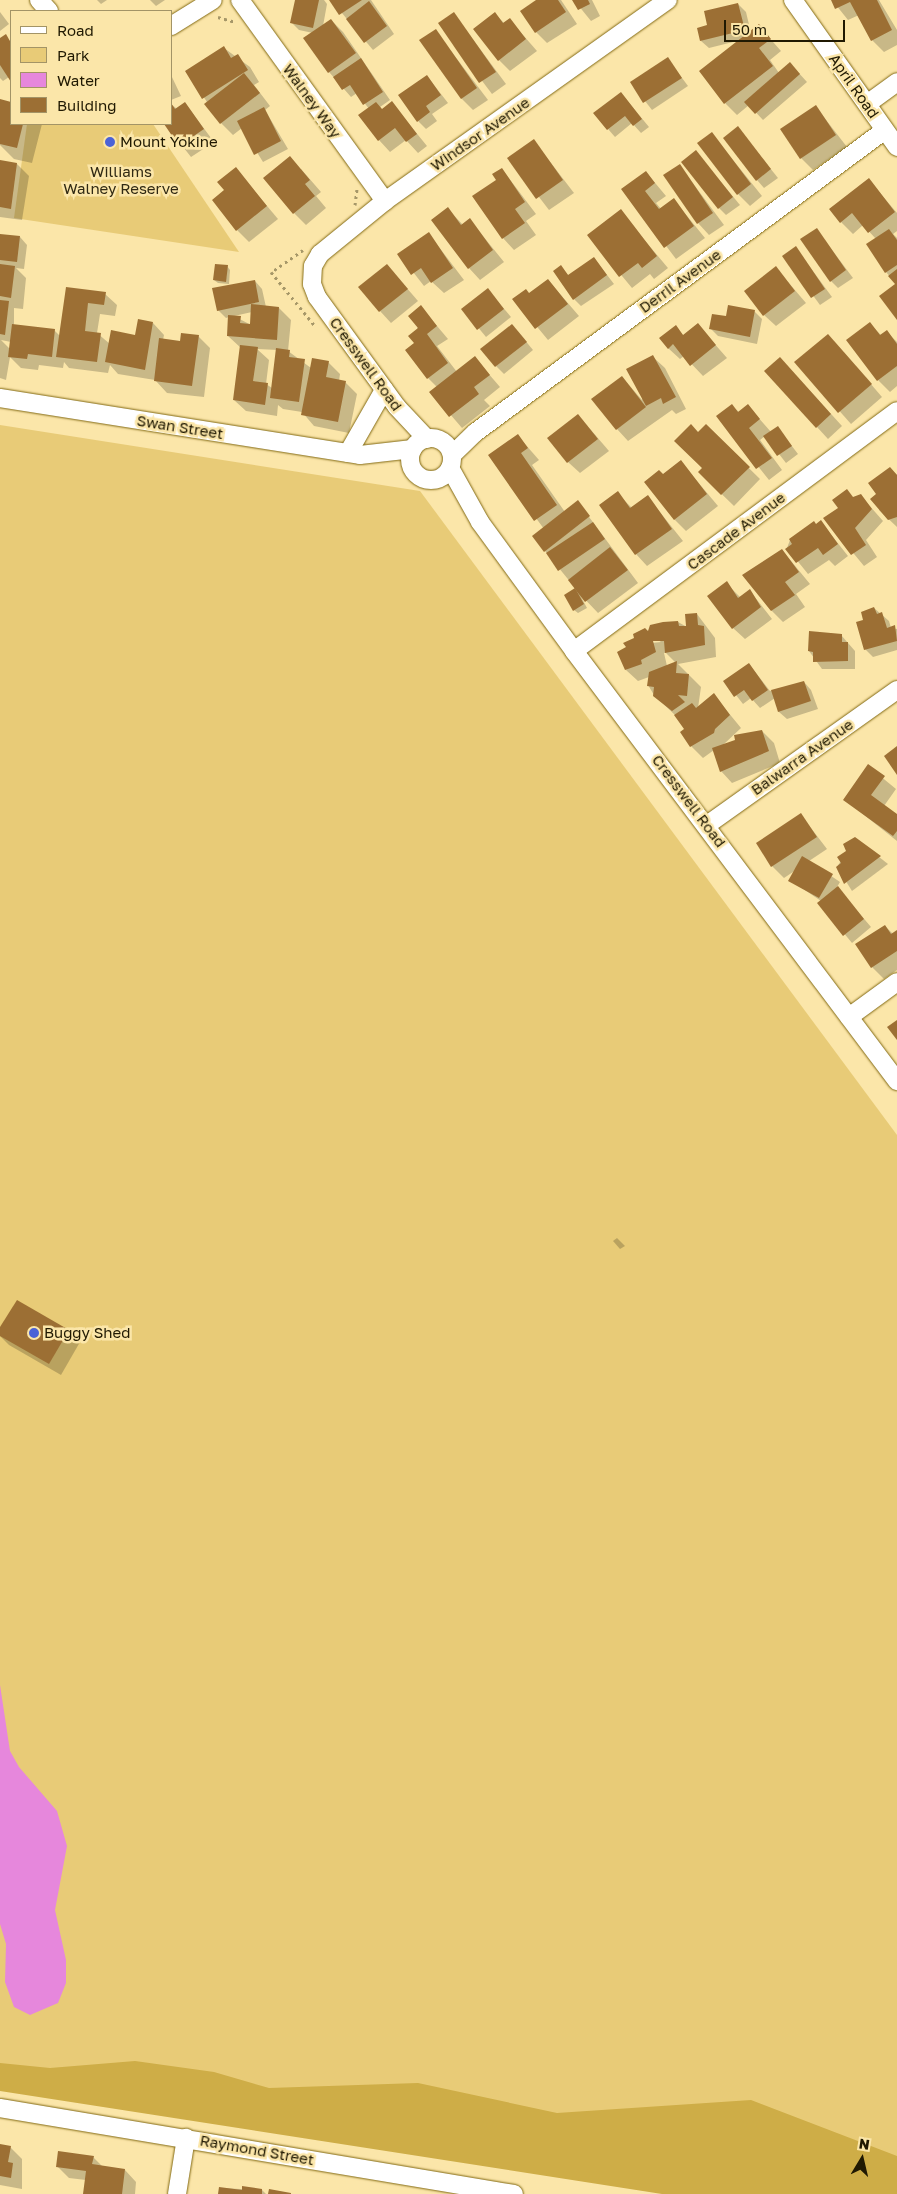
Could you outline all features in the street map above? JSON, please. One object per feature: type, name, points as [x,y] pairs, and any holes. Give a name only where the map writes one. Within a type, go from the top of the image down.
[{"type":"street","points":[[39,0],[48,10]]},
{"type":"street","name":"Walney Way","points":[[240,0],[385,201]]},
{"type":"street","name":"Windsor Avenue","points":[[312,284],[313,266],[320,254],[385,201],[668,0]]},
{"type":"street","name":"April Road","points":[[793,0],[897,148]]},
{"type":"street","points":[[172,26],[214,9]]},
{"type":"street","points":[[867,104],[897,82]]},
{"type":"street","name":"Derril Avenue","points":[[437,455],[476,432],[885,130]]},
{"type":"street","name":"Cresswell Road","points":[[312,284],[317,296],[384,390],[437,455],[480,522],[574,651],[707,825],[897,1081]]},
{"type":"street","points":[[354,454],[384,390]]},
{"type":"street","name":"Swan Street","points":[[0,398],[354,454],[413,470],[427,480],[437,455],[354,454]]},
{"type":"street","name":"Cascade Avenue","points":[[574,651],[897,411]]},
{"type":"street","points":[[413,470],[410,459],[437,455]]},
{"type":"street","name":"Balwarra Avenue","points":[[707,825],[897,690]]},
{"type":"street","points":[[849,1017],[897,982]]},
{"type":"street","name":"Raymond Street","points":[[0,2108],[186,2138],[480,2191],[514,2194]]},
{"type":"street","points":[[177,2194],[186,2138]]},
{"type":"path","points":[[214,9],[234,21],[240,29]]},
{"type":"path","points":[[351,180],[357,188],[353,215]]},
{"type":"path","points":[[308,246],[271,272],[320,331]]},
{"type":"green space","name":"Williams Walney Reserve","points":[[27,125],[154,125],[239,252],[14,218]]},
{"type":"green space","points":[[0,425],[420,491],[897,1135],[897,2194],[0,2083]]},
{"type":"shaded area","points":[[135,2061],[214,2072],[269,2088],[418,2083],[557,2113],[751,2100],[897,2156],[897,2194],[662,2194],[0,2091],[0,2063],[50,2068]]},
{"type":"water","points":[[0,1685],[10,1751],[19,1767],[57,1811],[67,1846],[55,1910],[66,1960],[66,1983],[58,2003],[30,2015],[14,2007],[5,1982],[6,1944],[0,1924]]},
{"type":"building","points":[[295,0],[319,0],[313,28],[290,23]]},
{"type":"building","points":[[329,0],[362,0],[339,15]]},
{"type":"building","points":[[536,0],[558,0],[566,12],[535,33],[520,11]]},
{"type":"building","points":[[572,0],[588,0],[590,4],[578,10]]},
{"type":"building","points":[[831,0],[877,0],[892,30],[871,41],[850,2],[835,9]]},
{"type":"building","points":[[369,1],[387,26],[364,43],[346,19]]},
{"type":"building","points":[[738,3],[745,30],[700,41],[697,28],[707,25],[704,11]]},
{"type":"building","points":[[454,12],[496,72],[479,83],[438,23]]},
{"type":"building","points":[[495,12],[503,23],[510,18],[526,39],[498,61],[473,29]]},
{"type":"building","points":[[331,19],[356,53],[328,73],[303,38]]},
{"type":"building","points":[[759,24],[771,39],[759,48],[773,66],[724,104],[699,71]]},
{"type":"building","points":[[436,29],[477,88],[461,99],[419,40]]},
{"type":"building","points":[[6,34],[10,41],[10,80],[0,65],[0,38]]},
{"type":"building","points":[[224,46],[231,58],[238,54],[248,70],[202,99],[185,71]]},
{"type":"building","points":[[668,57],[682,78],[643,103],[630,82]]},
{"type":"building","points":[[361,58],[383,92],[363,105],[350,85],[342,90],[333,77]]},
{"type":"building","points":[[790,62],[800,74],[755,114],[744,102]]},
{"type":"building","points":[[244,73],[260,93],[220,124],[204,104]]},
{"type":"building","points":[[427,75],[441,95],[426,106],[430,112],[417,122],[398,95]]},
{"type":"building","points":[[621,92],[642,119],[633,126],[625,116],[607,130],[593,113]]},
{"type":"building","points":[[0,99],[10,102],[10,125],[23,125],[17,148],[0,144]]},
{"type":"building","points":[[392,101],[417,134],[406,142],[395,128],[378,141],[358,115],[376,102],[382,109]]},
{"type":"building","points":[[185,102],[204,129],[179,146],[165,125],[172,125],[172,104],[175,109]]},
{"type":"building","points":[[816,105],[836,135],[800,159],[780,129]]},
{"type":"building","points":[[264,107],[281,141],[254,155],[237,121]]},
{"type":"building","points":[[738,126],[771,169],[756,181],[723,138]]},
{"type":"building","points":[[712,132],[751,184],[737,195],[697,143]]},
{"type":"building","points":[[534,139],[563,180],[536,199],[507,158]]},
{"type":"building","points":[[696,150],[733,197],[718,209],[681,162]]},
{"type":"building","points":[[290,156],[310,180],[305,184],[315,196],[293,214],[263,178]]},
{"type":"building","points":[[0,160],[17,163],[11,209],[0,207]]},
{"type":"building","points":[[680,164],[713,213],[697,224],[663,175]]},
{"type":"building","points":[[236,167],[267,206],[236,231],[212,200],[224,190],[217,182]]},
{"type":"building","points":[[502,168],[525,202],[515,209],[525,223],[502,239],[472,196],[496,180],[492,174]]},
{"type":"building","points":[[646,171],[655,183],[645,191],[659,209],[674,198],[694,226],[664,248],[621,189]]},
{"type":"building","points":[[869,178],[895,212],[868,233],[852,213],[840,223],[829,209]]},
{"type":"building","points":[[448,207],[461,225],[470,218],[493,250],[468,269],[431,220]]},
{"type":"building","points":[[621,209],[657,256],[642,268],[638,263],[619,277],[587,235]]},
{"type":"building","points":[[817,228],[846,270],[830,282],[800,239]]},
{"type":"building","points":[[889,229],[897,240],[897,265],[885,273],[866,244]]},
{"type":"building","points":[[429,232],[453,268],[431,283],[421,268],[411,275],[397,254]]},
{"type":"building","points":[[0,234],[20,236],[17,262],[0,260]]},
{"type":"building","points":[[796,246],[825,289],[811,298],[782,256]]},
{"type":"building","points":[[594,257],[607,275],[573,300],[553,271],[561,265],[568,275]]},
{"type":"building","points":[[0,264],[15,266],[11,298],[0,296]]},
{"type":"building","points":[[215,264],[228,265],[226,282],[213,280]]},
{"type":"building","points":[[387,264],[408,289],[379,312],[358,287]]},
{"type":"building","points":[[776,266],[795,291],[763,316],[744,291]]},
{"type":"building","points":[[897,269],[897,320],[879,296],[895,284],[888,276]]},
{"type":"building","points":[[548,279],[568,304],[535,329],[512,299],[526,289],[529,293]]},
{"type":"building","points":[[255,280],[259,302],[217,311],[212,288]]},
{"type":"building","points":[[66,287],[106,292],[104,305],[88,303],[85,331],[101,333],[97,362],[56,357]]},
{"type":"building","points":[[488,288],[504,309],[477,330],[461,309]]},
{"type":"building","points":[[0,300],[9,301],[5,335],[0,334]]},
{"type":"building","points":[[251,304],[279,307],[277,340],[227,336],[228,315],[241,316],[240,323],[250,324]]},
{"type":"building","points":[[421,305],[437,326],[427,334],[448,363],[427,379],[405,350],[414,343],[408,336],[418,328],[408,316]]},
{"type":"building","points":[[728,305],[755,310],[750,337],[709,329],[712,314],[726,316]]},
{"type":"building","points":[[138,319],[153,322],[145,370],[105,362],[111,330],[135,335]]},
{"type":"building","points":[[870,322],[880,335],[887,330],[897,344],[897,366],[877,381],[846,340]]},
{"type":"building","points":[[698,323],[716,345],[690,366],[673,344],[668,349],[659,338],[676,325],[683,335]]},
{"type":"building","points":[[12,324],[55,329],[52,357],[28,354],[27,359],[8,357]]},
{"type":"building","points":[[512,324],[527,342],[495,367],[480,349]]},
{"type":"building","points":[[181,333],[199,335],[192,386],[154,381],[159,338],[180,341]]},
{"type":"building","points":[[828,334],[872,384],[838,413],[794,362]]},
{"type":"building","points":[[240,345],[258,347],[253,381],[268,383],[265,405],[233,400]]},
{"type":"building","points":[[276,348],[290,350],[289,357],[305,359],[299,402],[270,398]]},
{"type":"building","points":[[653,355],[676,397],[663,404],[661,398],[646,406],[626,369]]},
{"type":"building","points":[[475,356],[490,375],[474,387],[479,394],[449,417],[429,392]]},
{"type":"building","points":[[780,357],[831,414],[816,428],[764,371]]},
{"type":"building","points":[[312,358],[329,361],[326,377],[346,381],[338,422],[301,415]]},
{"type":"building","points":[[622,376],[646,407],[616,430],[591,399]]},
{"type":"building","points":[[732,404],[738,412],[748,404],[760,419],[749,428],[772,458],[756,469],[716,416]]},
{"type":"building","points":[[578,414],[598,439],[567,463],[547,438]]},
{"type":"building","points":[[691,424],[698,432],[706,424],[750,467],[721,495],[698,472],[702,468],[674,441]]},
{"type":"building","points":[[778,426],[792,446],[777,456],[763,436]]},
{"type":"building","points":[[518,434],[528,448],[521,453],[557,505],[534,521],[488,455]]},
{"type":"building","points":[[681,460],[707,494],[674,520],[644,482],[659,470],[663,474]]},
{"type":"building","points":[[890,467],[897,475],[897,517],[888,520],[870,499],[876,494],[868,483]]},
{"type":"building","points":[[847,489],[853,497],[861,494],[872,509],[855,528],[866,545],[851,555],[823,518],[838,508],[832,500]]},
{"type":"building","points":[[618,491],[630,508],[648,495],[672,529],[635,555],[599,505]]},
{"type":"building","points":[[578,500],[590,516],[544,552],[532,536]]},
{"type":"building","points":[[821,520],[838,544],[823,555],[818,548],[796,563],[785,549],[792,544],[789,539],[814,521],[816,524]]},
{"type":"building","points":[[593,522],[605,539],[558,571],[546,553]]},
{"type":"building","points":[[610,547],[628,570],[585,602],[568,580]]},
{"type":"building","points":[[782,549],[799,572],[785,582],[795,595],[771,611],[742,575]]},
{"type":"building","points":[[727,581],[738,598],[750,589],[761,607],[732,629],[707,596]]},
{"type":"building","points":[[575,588],[584,604],[573,611],[564,595]]},
{"type":"building","points":[[874,607],[877,614],[882,612],[887,628],[895,625],[897,641],[864,650],[856,622],[863,620],[861,612]]},
{"type":"building","points":[[697,613],[698,625],[704,626],[705,645],[665,653],[664,641],[653,641],[656,652],[641,660],[642,664],[625,670],[617,652],[626,647],[623,643],[634,638],[633,634],[645,628],[648,631],[650,625],[663,622],[678,621],[679,626],[686,626],[685,614]]},
{"type":"building","points":[[809,631],[842,634],[842,642],[848,642],[848,661],[813,662],[813,652],[808,651]]},
{"type":"building","points":[[677,661],[676,673],[689,674],[687,696],[678,695],[685,702],[672,711],[653,696],[654,687],[647,686],[649,672]]},
{"type":"building","points":[[749,663],[768,690],[752,701],[744,690],[734,697],[723,681]]},
{"type":"building","points":[[804,681],[811,701],[778,712],[771,690]]},
{"type":"building","points":[[714,693],[730,715],[715,729],[714,733],[690,747],[680,732],[684,729],[674,715],[692,703],[696,708]]},
{"type":"building","points":[[762,730],[769,751],[720,772],[712,748],[735,740],[734,735]]},
{"type":"building","points":[[897,746],[897,775],[884,756]]},
{"type":"building","points":[[868,764],[885,776],[871,795],[897,814],[897,831],[893,836],[843,800]]},
{"type":"building","points":[[801,813],[817,837],[771,867],[756,843]]},
{"type":"building","points":[[855,837],[881,856],[844,884],[836,867],[841,863],[837,857],[846,851],[843,844]]},
{"type":"building","points":[[802,856],[833,874],[819,898],[788,881]]},
{"type":"building","points":[[838,886],[864,919],[843,936],[817,903]]},
{"type":"building","points":[[885,925],[891,934],[897,930],[897,951],[871,968],[855,944]]},
{"type":"building","points":[[897,1020],[897,1040],[887,1027]]},
{"type":"building","name":"Buggy Shed","points":[[17,1300],[69,1330],[49,1364],[0,1336],[0,1327]]},
{"type":"building","points":[[0,2144],[11,2146],[8,2162],[13,2163],[11,2178],[0,2176]]},
{"type":"building","points":[[58,2151],[94,2156],[92,2164],[125,2169],[122,2194],[83,2194],[86,2171],[56,2167]]},
{"type":"building","points":[[242,2186],[262,2189],[262,2194],[218,2194],[219,2187],[242,2190]]},
{"type":"building","points":[[269,2189],[291,2193],[291,2194],[268,2194]]},
{"type":"place","name":"Mount Yokine","points":[[110,142]]},
{"type":"place","name":"Buggy Shed","points":[[34,1333]]}]
